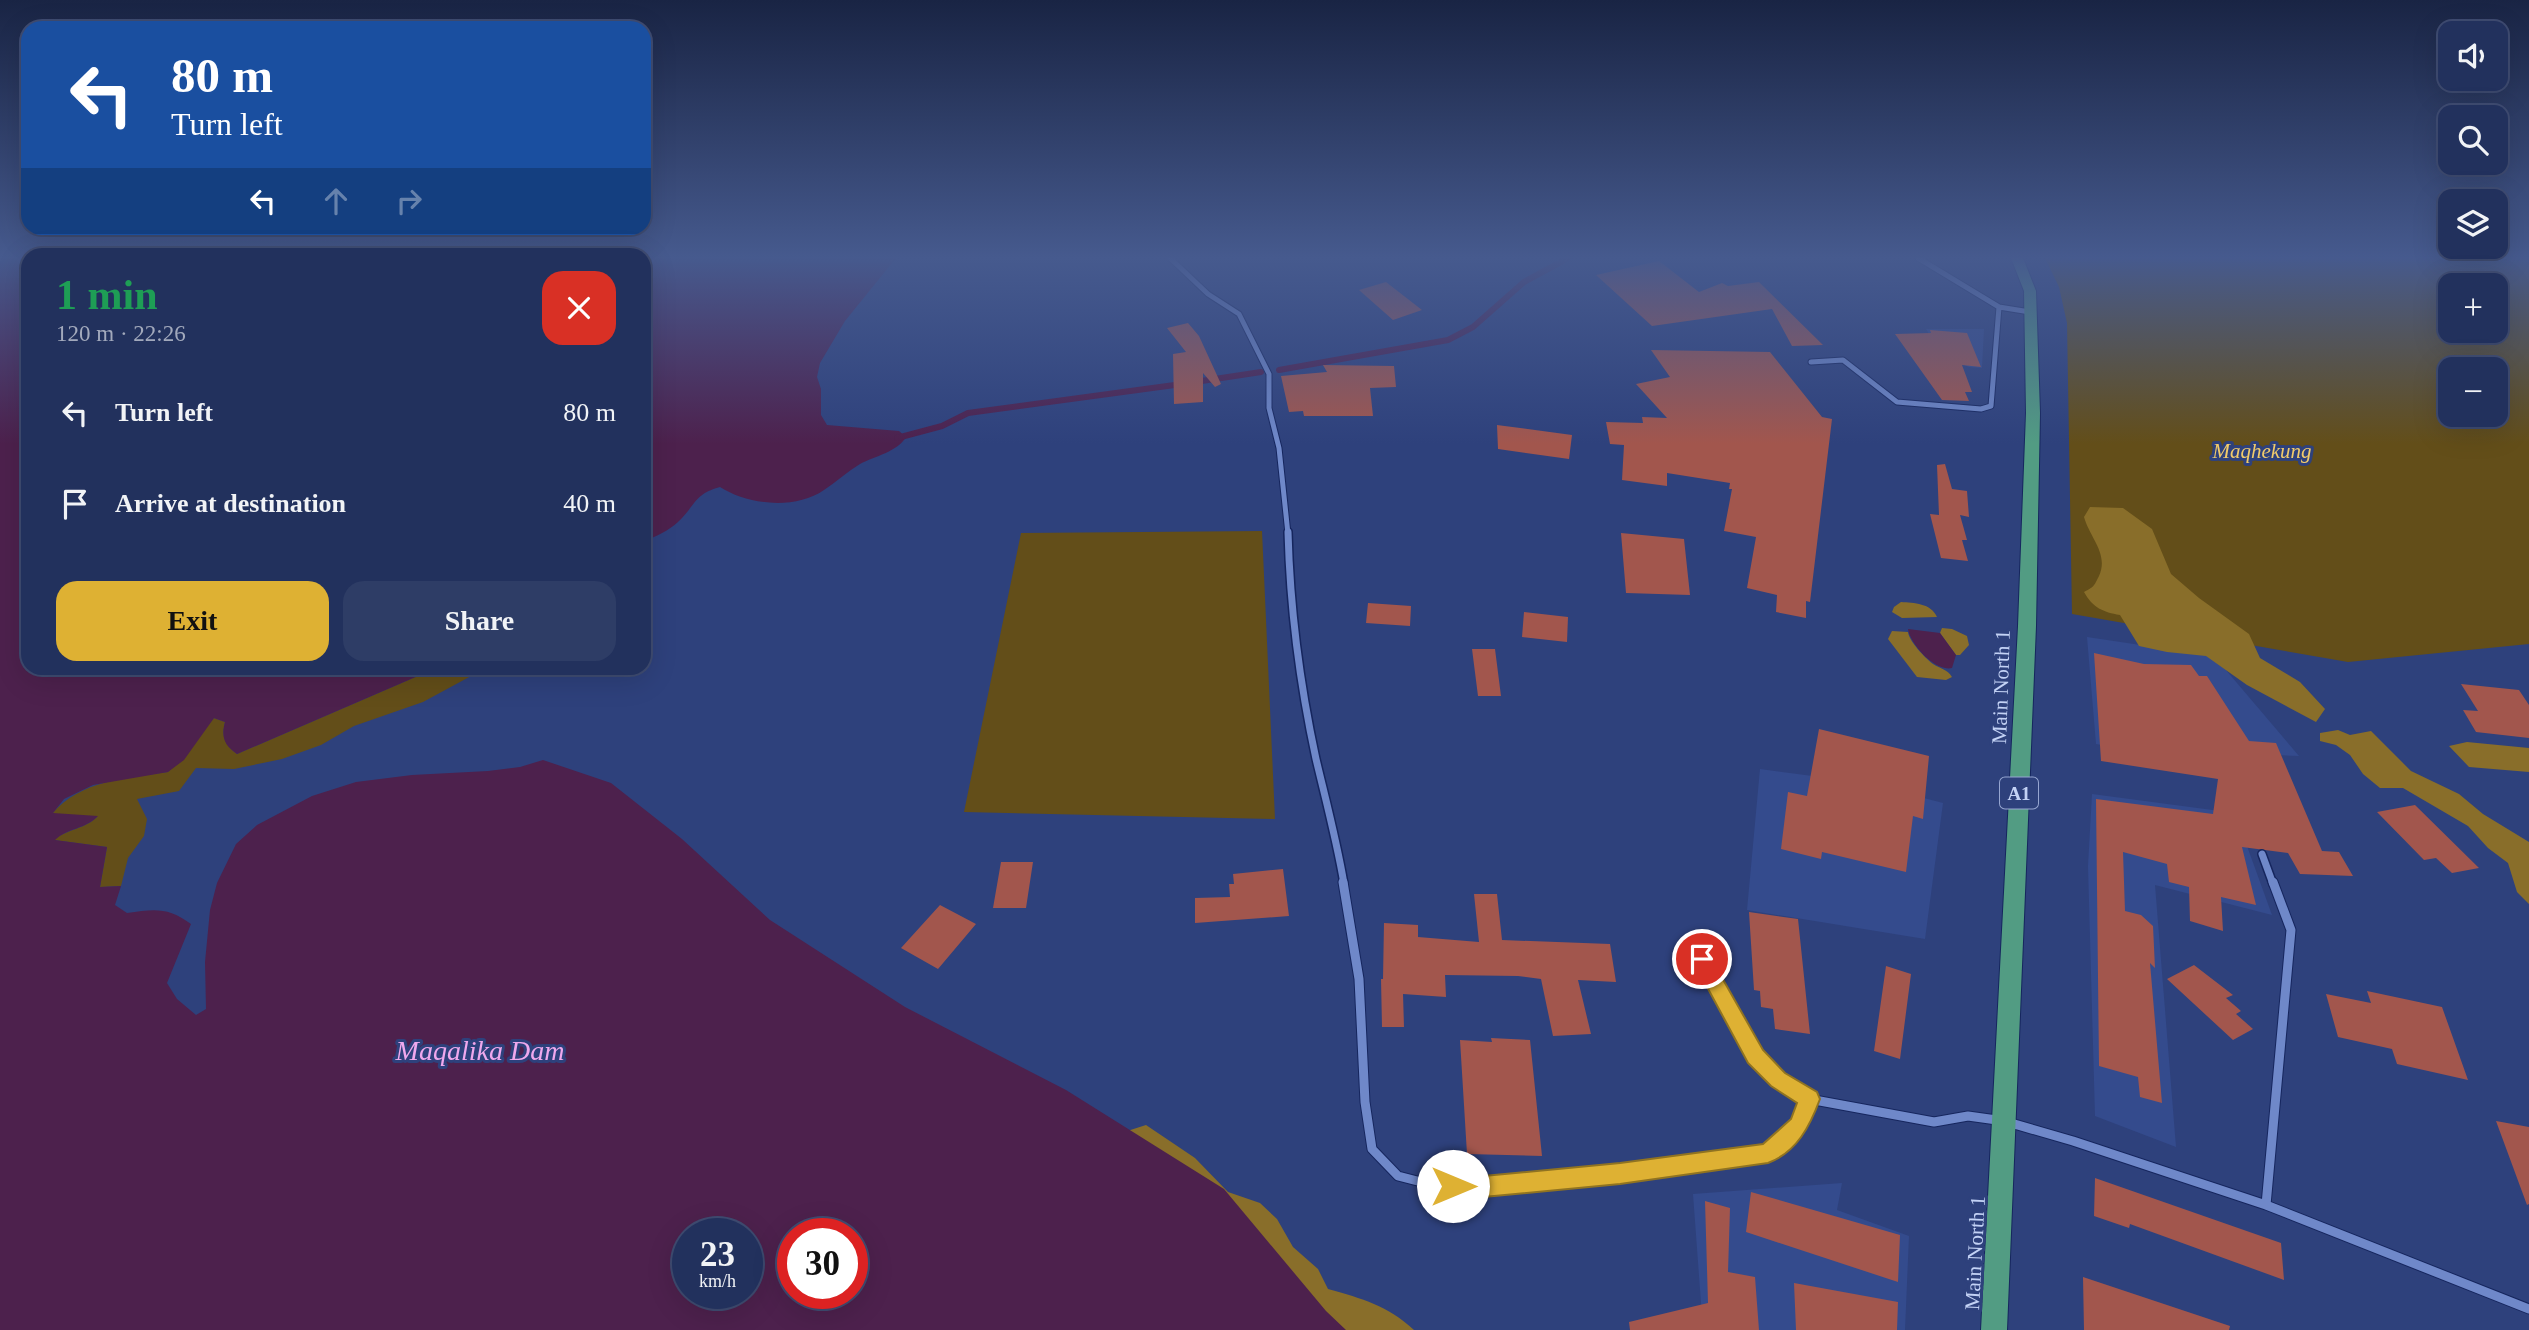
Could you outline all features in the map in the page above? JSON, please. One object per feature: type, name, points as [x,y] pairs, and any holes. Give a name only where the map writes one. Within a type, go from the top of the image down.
[{"type":"main road","name":"Main North 1","points":[[1994,1330],[2027,599],[2033,413],[2030,320]]},
{"type":"street","points":[[1242,320],[1269,374],[1269,408],[1279,448],[1287,507],[1289,583],[1298,652],[1316,757],[1338,849],[1359,978],[1365,1102],[1372,1149],[1398,1176],[1433,1185],[1473,1188],[1620,1174],[1768,1153],[1799,1126],[1809,1099]]},
{"type":"street","points":[[1811,362],[1843,360],[1897,402],[1981,409],[1991,406],[1998,320]]},
{"type":"street","points":[[2262,854],[2291,930],[2281,1013],[2266,1205]]},
{"type":"street","points":[[1702,959],[1755,1057],[1778,1080],[1809,1099],[1934,1122],[1968,1116],[2004,1121],[2073,1141],[2266,1205],[2529,1309]]},
{"type":"shaded area","points":[[1926,329],[1984,329],[1982,368],[1969,367],[1941,355]]},
{"type":"shaded area","points":[[2090,507],[2123,508],[2152,529],[2171,574],[2249,634],[2260,658],[2300,682],[2325,709],[2316,722],[2247,685],[2206,656],[2139,646],[2120,615],[2095,606],[2084,592],[2096,582],[2102,560],[2084,517]]},
{"type":"shaded area","points":[[1901,602],[1926,606],[1937,617],[1902,618],[1892,612]]},
{"type":"shaded area","points":[[1942,628],[1967,636],[1969,645],[1960,655],[1956,655],[1940,633]]},
{"type":"shaded area","points":[[1892,631],[1908,632],[1926,658],[1952,677],[1946,680],[1917,677],[1888,639]]},
{"type":"shaded area","points":[[2087,637],[2214,656],[2299,756],[2225,753],[2163,755],[2096,744]]},
{"type":"shaded area","points":[[2338,730],[2350,735],[2371,731],[2411,771],[2459,794],[2483,814],[2529,842],[2529,904],[2517,892],[2508,863],[2488,848],[2468,826],[2403,788],[2380,788],[2363,774],[2350,755],[2336,745],[2320,741],[2320,733]]},
{"type":"shaded area","points":[[2467,742],[2529,748],[2529,772],[2469,767],[2449,746]]},
{"type":"shaded area","points":[[1760,769],[1866,783],[1943,803],[1925,939],[1747,910]]},
{"type":"shaded area","points":[[2092,794],[2235,813],[2272,915],[2155,885],[2176,1147],[2095,1116],[2088,866]]},
{"type":"shaded area","points":[[1146,1125],[1195,1158],[1228,1192],[1260,1203],[1277,1219],[1293,1247],[1318,1269],[1328,1289],[1384,1309],[1414,1330],[1321,1330],[1121,1133]]},
{"type":"shaded area","points":[[1842,1183],[1837,1210],[1909,1236],[1905,1330],[1703,1330],[1693,1194]]},
{"type":"green space","name":"Maqhekung","points":[[2066,320],[2438,320],[2438,343],[2508,343],[2508,320],[2529,320],[2529,644],[2348,662],[2072,614]]},
{"type":"green space","points":[[1262,531],[1275,819],[964,812],[1021,533]]},
{"type":"green space","points":[[420,675],[473,675],[423,702],[354,726],[321,745],[282,759],[234,769],[196,768],[179,791],[137,799],[147,819],[144,836],[128,858],[121,886],[100,887],[107,847],[54,840],[97,817],[52,814],[63,803],[90,787],[106,782],[168,772],[214,718],[225,722],[225,740],[237,754]]},
{"type":"water","name":"Maqalika Dam","points":[[0,320],[21,320],[21,675],[420,675],[237,754],[225,740],[225,722],[214,718],[184,760],[168,772],[93,785],[64,799],[53,813],[98,816],[88,824],[55,840],[107,847],[100,887],[121,886],[115,905],[127,913],[153,910],[168,912],[191,924],[167,983],[177,999],[196,1015],[206,1009],[205,962],[210,910],[217,883],[236,844],[257,825],[312,796],[356,782],[412,775],[488,771],[520,767],[543,760],[611,783],[682,839],[770,920],[905,1007],[1066,1090],[1224,1189],[1326,1311],[1346,1330],[0,1330]]},
{"type":"water","points":[[651,320],[846,320],[820,363],[817,377],[821,389],[821,415],[827,425],[899,431],[906,437],[902,442],[860,464],[824,490],[799,500],[772,503],[744,498],[720,487],[711,490],[662,533],[651,538]]},
{"type":"water","points":[[1908,629],[1940,633],[1956,655],[1952,668],[1938,666],[1924,656],[1913,642]]},
{"type":"building","points":[[1645,320],[1694,320],[1652,326]]},
{"type":"building","points":[[1778,320],[1798,320],[1823,345],[1792,346]]},
{"type":"building","points":[[1188,323],[1199,336],[1221,384],[1215,387],[1203,373],[1203,402],[1174,404],[1173,354],[1186,352],[1167,328]]},
{"type":"building","points":[[1930,330],[1967,333],[1981,367],[1962,365],[1972,392],[1965,392],[1969,401],[1942,400],[1895,334],[1931,333]]},
{"type":"building","points":[[1651,350],[1770,352],[1822,417],[1832,419],[1810,602],[1806,601],[1806,618],[1776,612],[1777,595],[1747,588],[1756,537],[1724,531],[1732,489],[1729,489],[1730,483],[1667,473],[1667,486],[1622,480],[1624,445],[1610,444],[1606,422],[1643,423],[1642,417],[1667,418],[1636,384],[1670,377]]},
{"type":"building","points":[[1323,365],[1394,366],[1396,387],[1370,388],[1373,416],[1304,416],[1303,411],[1289,412],[1281,376],[1327,372]]},
{"type":"building","points":[[1497,425],[1572,435],[1569,459],[1498,449]]},
{"type":"building","points":[[1945,464],[1952,489],[1967,491],[1969,517],[1960,515],[1967,540],[1962,540],[1968,561],[1941,558],[1930,514],[1939,515],[1937,465]]},
{"type":"building","points":[[1621,533],[1684,539],[1690,595],[1626,593]]},
{"type":"building","points":[[1368,603],[1411,606],[1410,626],[1366,623]]},
{"type":"building","points":[[1524,612],[1568,617],[1567,642],[1522,637]]},
{"type":"building","points":[[1472,649],[1495,649],[1501,696],[1478,696]]},
{"type":"building","points":[[2094,653],[2144,664],[2191,665],[2199,676],[2207,676],[2249,741],[2276,743],[2322,851],[2339,852],[2353,876],[2300,874],[2288,853],[2242,847],[2256,905],[2221,897],[2223,931],[2190,921],[2189,887],[2169,882],[2167,864],[2123,852],[2125,911],[2141,915],[2153,926],[2155,968],[2150,963],[2162,1103],[2140,1097],[2138,1077],[2099,1066],[2096,799],[2213,814],[2218,779],[2101,761]]},
{"type":"building","points":[[2461,684],[2519,690],[2529,705],[2529,738],[2476,732],[2463,710],[2478,711]]},
{"type":"building","points":[[1819,729],[1929,756],[1923,819],[1913,816],[1906,872],[1822,852],[1821,859],[1781,849],[1788,792],[1807,796]]},
{"type":"building","points":[[2415,805],[2479,868],[2452,873],[2436,858],[2424,860],[2377,812]]},
{"type":"building","points":[[1001,862],[1033,862],[1026,908],[993,908]]},
{"type":"building","points":[[1283,869],[1289,916],[1195,923],[1195,898],[1230,897],[1229,884],[1234,884],[1233,874]]},
{"type":"building","points":[[1474,894],[1497,894],[1502,940],[1610,944],[1616,982],[1578,980],[1591,1034],[1553,1036],[1541,979],[1518,976],[1445,975],[1446,997],[1403,994],[1404,1027],[1382,1027],[1384,923],[1418,925],[1418,937],[1479,942]]},
{"type":"building","points":[[940,905],[976,924],[938,969],[901,948]]},
{"type":"building","points":[[1749,912],[1798,919],[1810,1034],[1775,1029],[1773,1009],[1761,1007],[1760,991],[1754,990]]},
{"type":"building","points":[[2194,965],[2233,995],[2226,998],[2241,1011],[2236,1014],[2253,1029],[2233,1040],[2167,979]]},
{"type":"building","points":[[1886,966],[1911,974],[1900,1059],[1874,1051]]},
{"type":"building","points":[[2367,991],[2442,1007],[2468,1080],[2397,1064],[2392,1049],[2338,1037],[2326,994],[2371,1003]]},
{"type":"building","points":[[1491,1038],[1530,1040],[1542,1156],[1467,1154],[1460,1040],[1492,1042]]},
{"type":"building","points":[[2496,1121],[2529,1127],[2527,1205]]},
{"type":"building","points":[[2095,1178],[2281,1243],[2284,1280],[2130,1224],[2129,1228],[2094,1216]]},
{"type":"building","points":[[1751,1192],[1900,1235],[1898,1282],[1746,1232]]},
{"type":"building","points":[[1705,1201],[1730,1208],[1728,1272],[1755,1277],[1759,1330],[1630,1330],[1629,1322],[1708,1303]]},
{"type":"building","points":[[2083,1277],[2230,1326],[2229,1330],[2084,1330]]},
{"type":"building","points":[[1794,1283],[1898,1302],[1897,1330],[1796,1330]]},
{"type":"waterway","points":[[1279,370],[1448,340],[1481,320]]},
{"type":"waterway","points":[[1195,382],[1261,372]]},
{"type":"waterway","points":[[897,438],[942,426],[968,413],[1182,384]]},
{"type":"route","points":[[1453,1186],[1473,1188],[1620,1174],[1768,1153],[1799,1126],[1809,1099],[1778,1080],[1755,1057],[1702,959]]}]
